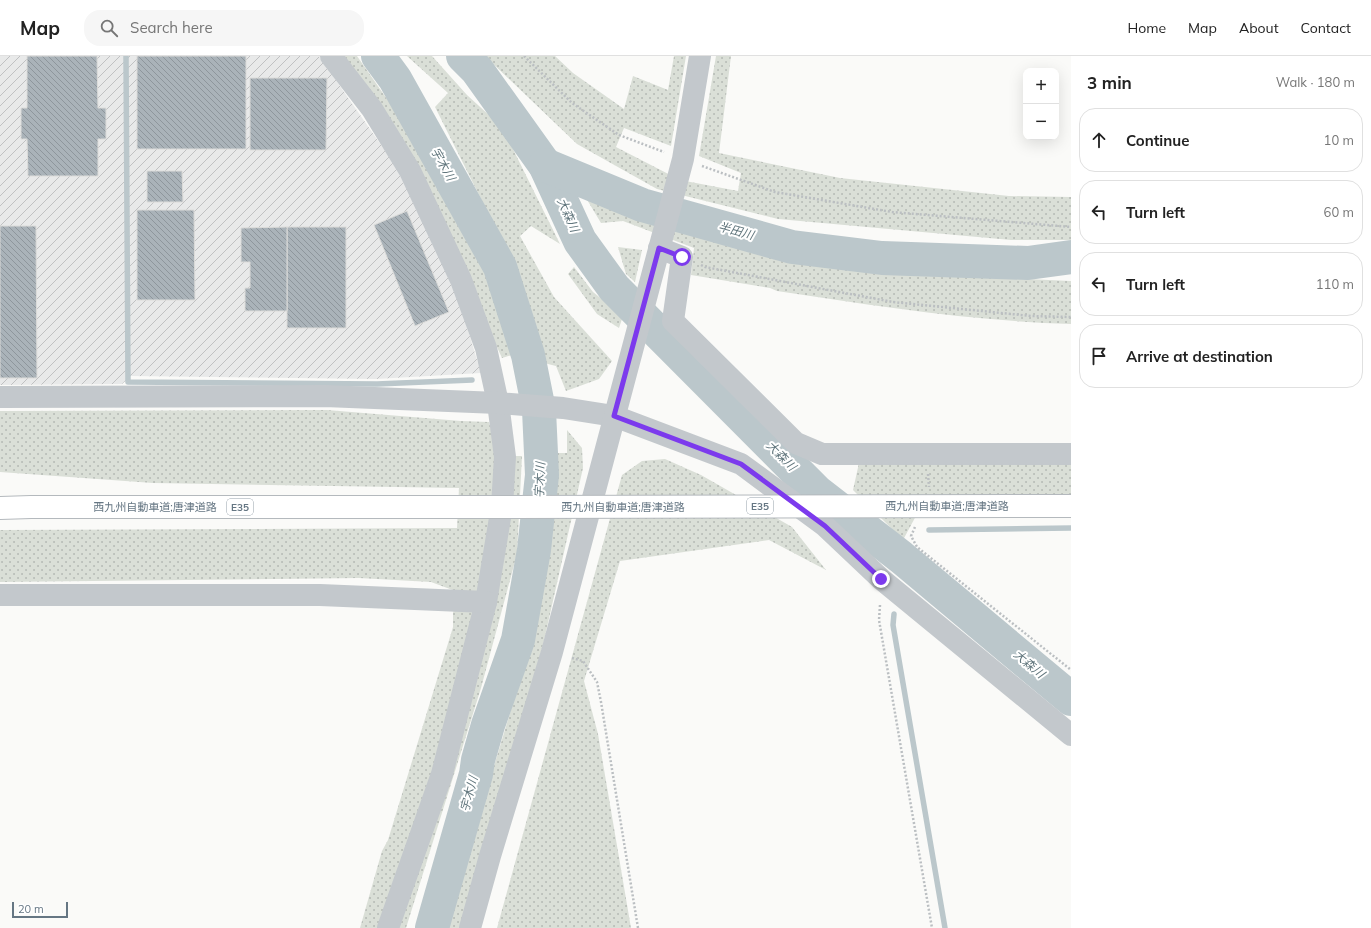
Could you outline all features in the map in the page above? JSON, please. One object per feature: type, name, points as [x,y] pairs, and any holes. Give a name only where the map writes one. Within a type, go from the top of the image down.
[{"type":"highway","name":"西九州自動車道;唐津道路","points":[[0,503],[31,507]]},
{"type":"highway","name":"西九州自動車道;唐津道路","points":[[0,508],[1071,506]]},
{"type":"street","points":[[331,56],[372,109],[410,171],[461,280],[486,348],[498,403],[505,457],[502,506],[486,602],[442,774],[388,928]]},
{"type":"street","points":[[470,928],[490,856],[552,652],[683,159],[700,56]]},
{"type":"street","points":[[660,243],[682,257],[673,321],[796,443],[822,454],[1071,454]]},
{"type":"street","points":[[0,397],[325,396],[498,403],[563,408],[614,416],[741,464],[825,526],[881,579],[1071,736]]},
{"type":"street","points":[[0,595],[320,595],[486,602]]},
{"type":"path","points":[[524,56],[572,103],[619,135],[775,192],[892,212],[1071,227]]},
{"type":"path","points":[[682,257],[705,267],[893,302],[1032,316],[1071,317]]},
{"type":"path","points":[[918,523],[914,527],[911,536],[917,547],[1071,670]]},
{"type":"path","points":[[881,579],[879,620],[932,928]]},
{"type":"path","points":[[552,652],[583,661],[597,682],[638,928]]},
{"type":"shaded area","points":[[0,56],[319,56],[395,165],[454,284],[481,373],[376,379],[131,376],[122,384],[0,385]]},
{"type":"shaded area","points":[[339,56],[357,56],[433,165],[489,281],[512,355],[502,358],[462,271]]},
{"type":"shaded area","points":[[407,56],[432,56],[467,95],[502,127],[560,244],[531,226],[520,236],[554,297],[612,361],[599,379],[566,391],[556,366],[544,363],[513,263],[435,107],[448,93]]},
{"type":"shaded area","points":[[485,56],[555,56],[573,73],[624,109],[633,76],[668,90],[674,56],[686,56],[671,146],[624,128],[616,147],[680,180],[738,191],[741,173],[699,156],[716,56],[731,56],[719,153],[840,178],[1009,196],[1071,197],[1071,240],[1011,240],[778,219],[657,189],[577,144]]},
{"type":"shaded area","points":[[595,191],[629,214],[725,245],[887,273],[1071,281],[1071,324],[998,320],[924,312],[777,291],[770,288],[691,275],[694,248],[623,221],[601,223],[586,198]]},
{"type":"shaded area","points":[[618,247],[642,250],[635,282],[626,274]]},
{"type":"shaded area","points":[[574,267],[593,292],[623,316],[619,328],[597,314],[568,274]]},
{"type":"shaded area","points":[[327,410],[489,422],[498,456],[522,456],[517,554],[481,688],[406,928],[360,928],[382,851],[388,840],[453,627],[453,613],[458,592],[431,582],[359,578],[0,582],[0,530],[457,528],[459,488],[153,483],[0,472],[0,411]]},
{"type":"shaded area","points":[[567,430],[582,448],[583,468],[543,645],[461,928],[445,928],[520,680],[550,551],[554,453],[567,453]]},
{"type":"shaded area","points":[[665,459],[701,475],[792,527],[826,570],[769,540],[620,561],[584,681],[598,734],[631,928],[497,928],[622,475],[642,461]]},
{"type":"shaded area","points":[[859,463],[1071,463],[1071,512],[917,514],[903,540],[853,490]]},
{"type":"building","points":[[27,56],[97,56],[98,108],[106,108],[106,139],[98,139],[98,176],[28,176],[27,139],[21,139],[21,108],[27,108]]},
{"type":"building","points":[[137,56],[246,56],[246,149],[137,149]]},
{"type":"building","points":[[250,78],[327,78],[326,150],[250,150]]},
{"type":"building","points":[[147,171],[182,171],[183,202],[147,202]]},
{"type":"building","points":[[137,210],[194,210],[195,300],[137,300]]},
{"type":"building","points":[[407,211],[449,312],[415,326],[374,225]]},
{"type":"building","points":[[0,226],[36,226],[37,378],[0,378]]},
{"type":"building","points":[[287,227],[346,227],[346,328],[287,328]]},
{"type":"building","points":[[287,227],[287,311],[245,311],[245,288],[250,288],[250,262],[241,262],[241,228]]},
{"type":"waterway","points":[[126,56],[128,382],[377,384],[472,380]]},
{"type":"waterway","name":"宇木川","points":[[378,56],[395,79],[500,267],[528,355],[539,410],[542,475],[534,550],[518,640],[488,725],[478,760],[476,774],[432,928]]},
{"type":"waterway","name":"大森川","points":[[463,56],[477,70],[545,165],[580,241],[614,288],[817,492],[901,557],[1071,699]]},
{"type":"waterway","name":"半田川","points":[[545,165],[642,205],[792,247],[882,258],[1028,263],[1071,257]]},
{"type":"waterway","points":[[929,530],[1071,528]]},
{"type":"waterway","points":[[894,614],[893,625],[945,928]]},
{"type":"route","points":[[682,257],[659,248],[614,416],[741,464],[825,526],[881,579]]}]
